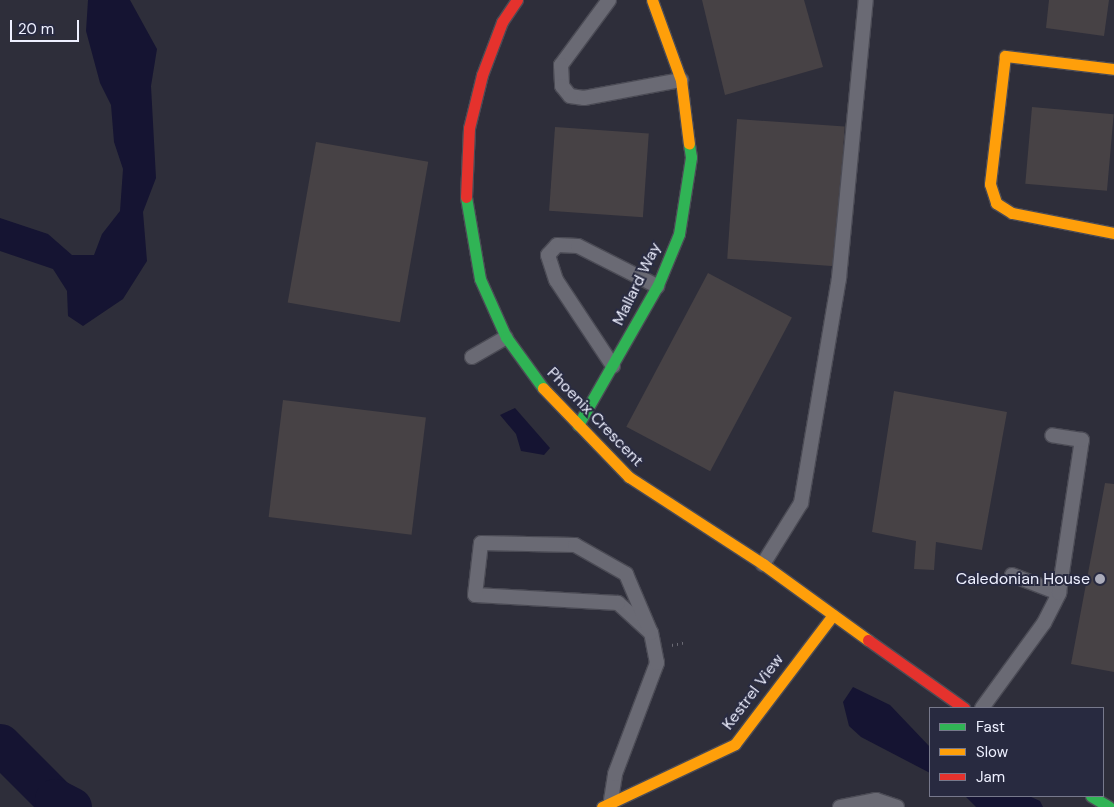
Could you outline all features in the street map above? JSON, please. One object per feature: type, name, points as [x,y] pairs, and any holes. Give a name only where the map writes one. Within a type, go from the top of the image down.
[{"type":"street","name":"Phoenix Crescent","points":[[517,0],[502,22],[482,75],[469,128],[466,168],[466,209],[480,279],[506,337],[537,382],[629,477],[764,564],[963,707]]},
{"type":"street","name":"Mallard Way","points":[[578,425],[613,367],[657,286],[678,234],[691,157],[681,80],[652,0]]},
{"type":"street","points":[[1114,69],[1005,56],[990,184],[996,203],[1012,213],[1114,233]]},
{"type":"street","name":"Kestrel View","points":[[607,803],[735,744],[833,615]]},
{"type":"lane","points":[[609,0],[561,65],[562,86],[570,96],[584,98],[681,80]]},
{"type":"lane","points":[[764,564],[801,503],[839,278],[866,0]]},
{"type":"lane","points":[[613,367],[556,280],[548,255],[557,244],[578,246],[657,286]]},
{"type":"lane","points":[[472,357],[506,337]]},
{"type":"lane","points":[[983,707],[1044,623],[1059,593],[1082,440],[1052,435]]},
{"type":"lane","points":[[607,803],[615,774],[657,663],[651,633],[626,574],[574,545],[481,543],[475,595],[618,603],[651,633]]},
{"type":"lane","points":[[1012,575],[1059,593]]},
{"type":"lane","points":[[840,807],[876,800],[897,807]]},
{"type":"path","points":[[671,645],[686,642]]},
{"type":"shaded area","points":[[88,0],[130,0],[157,49],[151,86],[156,178],[143,212],[147,261],[123,299],[83,326],[68,316],[67,291],[53,269],[0,251],[0,218],[48,234],[72,255],[94,255],[102,234],[120,211],[123,169],[114,142],[111,105],[100,83],[86,31]]},
{"type":"shaded area","points":[[515,408],[550,448],[544,455],[521,451],[516,434],[500,415]]},
{"type":"shaded area","points":[[853,687],[890,705],[929,746],[929,772],[861,737],[849,726],[843,702]]},
{"type":"shaded area","points":[[966,797],[1031,797],[1040,801],[1043,807],[976,807]]},
{"type":"building","points":[[702,0],[804,0],[823,67],[725,95]]},
{"type":"building","points":[[1049,0],[1109,0],[1104,36],[1046,28]]},
{"type":"building","points":[[1032,107],[1114,114],[1107,191],[1025,184]]},
{"type":"building","points":[[737,119],[845,127],[835,266],[727,259]]},
{"type":"building","points":[[555,127],[649,134],[643,217],[549,211]]},
{"type":"building","points":[[316,142],[428,162],[400,322],[288,303]]},
{"type":"building","points":[[708,273],[792,318],[710,471],[626,427]]},
{"type":"building","points":[[894,391],[1007,412],[982,550],[936,542],[934,570],[914,569],[916,541],[872,532]]},
{"type":"building","points":[[283,400],[426,418],[412,535],[269,517]]},
{"type":"building","name":"Caledonian House","points":[[1105,483],[1114,484],[1114,672],[1071,664]]},
{"type":"waterway","points":[[0,744],[55,799],[71,807]]},
{"type":"traffic: fast","points":[[578,425],[658,285],[679,234],[691,157],[689,144]]},
{"type":"traffic: fast","points":[[466,197],[480,279],[506,337],[543,388]]},
{"type":"traffic: fast","points":[[1093,797],[1109,807]]},
{"type":"traffic: slow","points":[[652,0],[681,80],[689,144]]},
{"type":"traffic: slow","points":[[1114,69],[1005,56],[990,184],[996,203],[1012,213],[1114,233]]},
{"type":"traffic: slow","points":[[543,388],[629,477],[763,564],[868,640]]},
{"type":"traffic: slow","points":[[602,807],[735,744],[833,615]]},
{"type":"traffic: jam","points":[[466,197],[469,128],[482,75],[502,22],[517,0]]},
{"type":"traffic: jam","points":[[868,640],[963,707]]},
{"type":"place","name":"Caledonian House","points":[[1100,579]]}]
